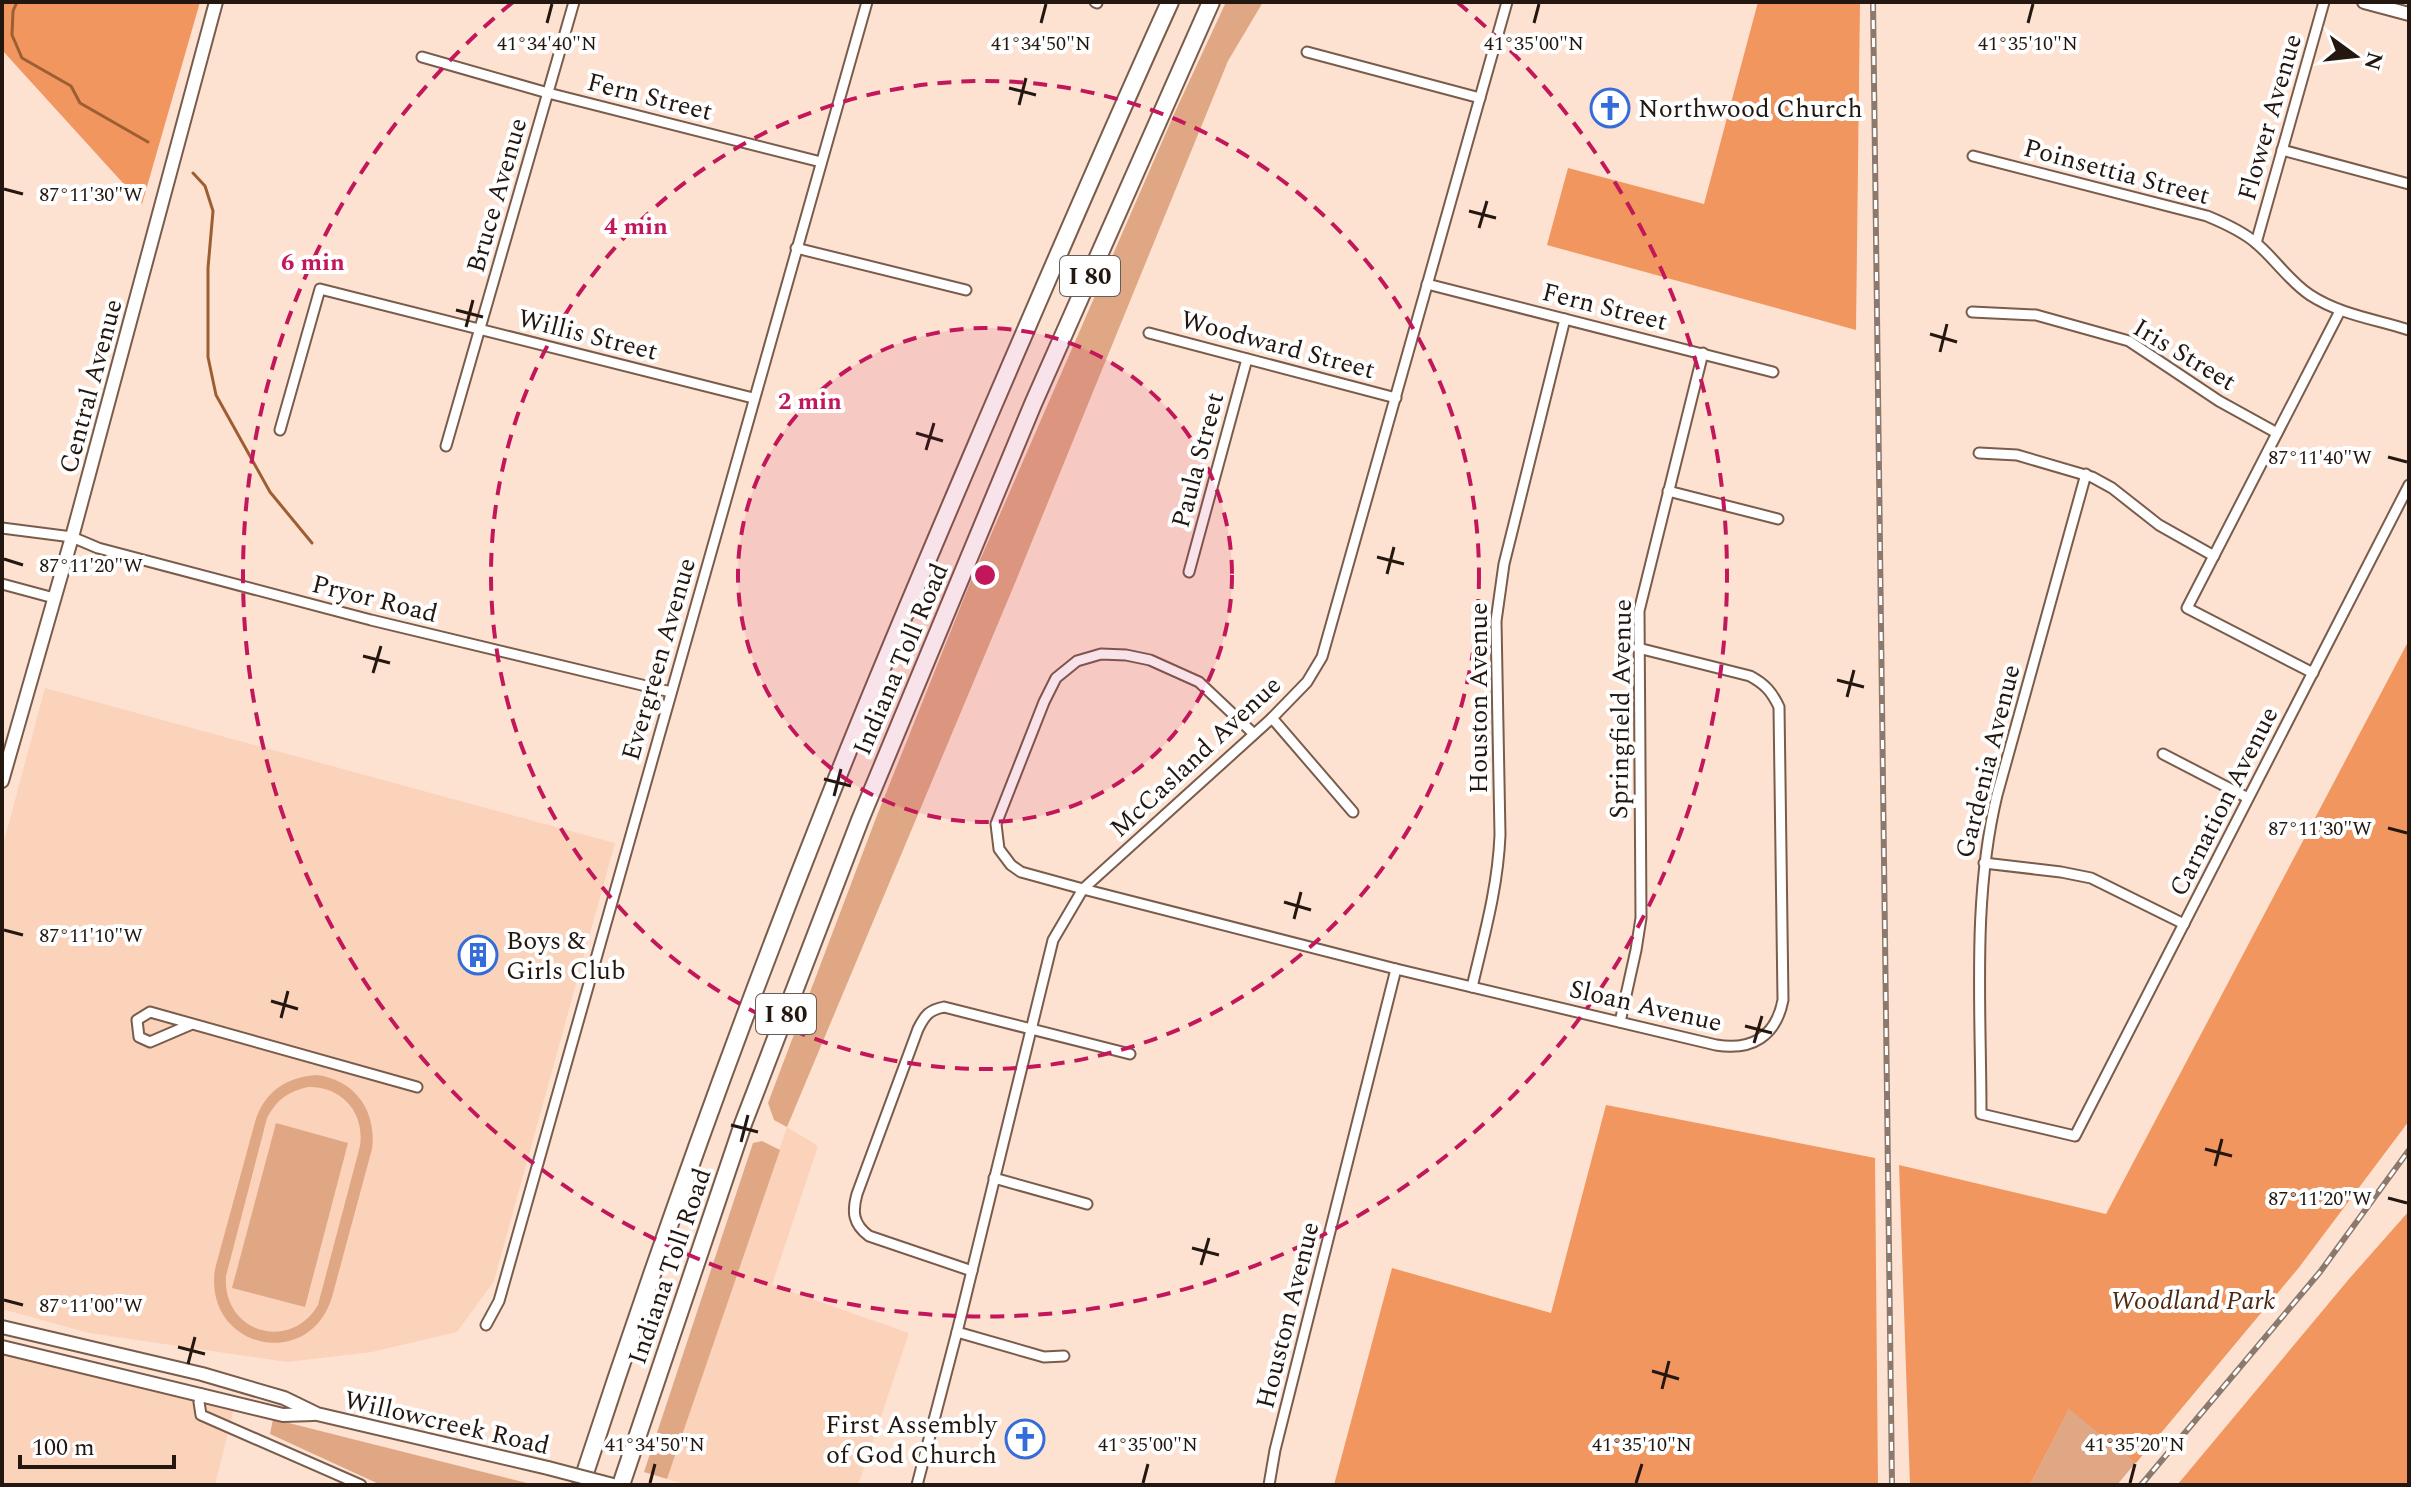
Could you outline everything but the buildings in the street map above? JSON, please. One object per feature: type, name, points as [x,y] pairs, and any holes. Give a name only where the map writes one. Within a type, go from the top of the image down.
[{"type":"highway","name":"Indiana Toll Road","points":[[581,1485],[709,1112],[826,805],[969,462],[1170,2]]},
{"type":"highway","name":"Indiana Toll Road","points":[[621,1485],[743,1124],[860,820],[1033,404],[1211,2]]},
{"type":"main road","name":"Central Avenue","points":[[2,781],[72,537],[216,2]]},
{"type":"main road","points":[[2364,2],[2402,9]]},
{"type":"main road","name":"Willowcreek Road","points":[[2,1327],[202,1374],[284,1398],[317,1414],[613,1485]]},
{"type":"main road","name":"Willowcreek Road","points":[[2,1347],[283,1415],[317,1414]]},
{"type":"street","name":"Bruce Avenue","points":[[446,446],[574,2]]},
{"type":"street","name":"Evergreen Avenue","points":[[486,1325],[499,1301],[867,2]]},
{"type":"street","name":"McCasland Avenue","points":[[917,1485],[1053,940],[1083,889],[1272,718],[1307,682],[1322,657],[1507,2]]},
{"type":"street","name":"Flower Avenue","points":[[2256,243],[2324,2]]},
{"type":"street","points":[[1307,52],[1480,98]]},
{"type":"street","name":"Fern Street","points":[[422,57],[548,93],[821,162]]},
{"type":"street","points":[[2282,150],[2409,184]]},
{"type":"street","name":"Poinsettia Street","points":[[1973,156],[2198,213],[2226,224],[2256,243],[2312,296],[2340,311],[2409,330]]},
{"type":"street","points":[[796,248],[966,290]]},
{"type":"street","name":"Fern Street","points":[[1427,284],[1773,372]]},
{"type":"street","name":"Willis Street","points":[[280,430],[320,289],[753,398]]},
{"type":"street","points":[[2313,673],[2187,608],[2340,311]]},
{"type":"street","name":"Iris Street","points":[[1972,312],[2036,315],[2129,341],[2219,401],[2277,433]]},
{"type":"street","name":"Houston Avenue","points":[[1472,987],[1499,864],[1498,597],[1565,319]]},
{"type":"street","name":"Woodward Street","points":[[1149,333],[1396,398]]},
{"type":"street","name":"Springfield Avenue","points":[[1620,1022],[1641,918],[1639,611],[1703,353]]},
{"type":"street","name":"Paula Street","points":[[1189,572],[1247,359]]},
{"type":"street","points":[[1979,453],[2017,455],[2086,474],[2112,488],[2170,532],[2214,556]]},
{"type":"street","name":"Gardenia Avenue","points":[[2075,1136],[1981,1114],[1980,909],[1984,863],[1997,795],[2086,474]]},
{"type":"street","name":"Carnation Avenue","points":[[2075,1136],[2409,485]]},
{"type":"street","points":[[1668,491],[1778,519]]},
{"type":"street","name":"Pryor Road","points":[[2,528],[72,537],[98,548],[371,620],[671,692]]},
{"type":"street","points":[[2,584],[54,598]]},
{"type":"street","name":"Sloan Avenue","points":[[1254,734],[1199,682],[1150,660],[1101,654],[1077,661],[1056,678],[998,816],[995,832],[999,849],[1021,872],[1083,889],[1396,969],[1620,1022],[1732,1048],[1750,1044],[1764,1037],[1774,1025],[1781,1013],[1783,1000],[1779,707],[1773,693],[1750,676],[1638,648]]},
{"type":"street","points":[[1272,718],[1353,812]]},
{"type":"street","points":[[2163,754],[2248,798]]},
{"type":"street","points":[[1984,863],[2091,878],[2184,924]]},
{"type":"street","name":"Houston Avenue","points":[[1269,1485],[1275,1450],[1396,969]]},
{"type":"street","points":[[972,1271],[869,1236],[854,1216],[854,1206],[926,1014],[944,1007],[1130,1054]]},
{"type":"street","points":[[192,1024],[150,1042],[139,1037],[137,1020],[150,1012],[417,1087]]},
{"type":"street","points":[[994,1178],[1087,1204]]},
{"type":"street","points":[[957,1332],[1044,1357],[1064,1356]]},
{"type":"street","points":[[202,1394],[199,1402],[201,1415],[361,1485]]},
{"type":"shaded area","points":[[45,688],[615,843],[494,1281],[457,1332],[372,1352],[287,1362],[89,1333],[2,1309],[2,849]]},
{"type":"shaded area","points":[[787,1127],[818,1146],[772,1285],[909,1333],[858,1485],[688,1485],[667,1479]]},
{"type":"shaded area","points":[[2,1353],[234,1408],[215,1485],[2,1485]]},
{"type":"green space","points":[[2,2],[200,2],[142,204],[2,50]]},
{"type":"green space","points":[[1226,2],[1263,2],[1228,61],[1015,583],[787,1127],[774,1120],[768,1103],[876,818],[970,583]]},
{"type":"green space","points":[[1758,2],[1860,2],[1856,330],[1547,245],[1568,168],[1704,204]]},
{"type":"green space","points":[[2409,640],[2409,1121],[2300,1266],[2136,1463],[2069,1409],[2030,1485],[1910,1485],[1899,1165],[2106,1214]]},
{"type":"green space","points":[[317,1075],[342,1083],[361,1100],[371,1122],[372,1149],[332,1297],[320,1321],[302,1336],[282,1342],[260,1341],[241,1333],[225,1317],[216,1296],[215,1269],[259,1111],[278,1088],[306,1076]],"holes":[[[308,1087],[331,1091],[349,1104],[359,1123],[360,1146],[318,1305],[306,1320],[291,1329],[276,1332],[260,1330],[235,1311],[228,1295],[226,1276],[267,1118],[279,1101],[289,1094]]]},
{"type":"green space","points":[[1606,1105],[1875,1158],[1878,1485],[1334,1485],[1392,1268],[1551,1313]]},
{"type":"green space","points":[[276,1123],[348,1143],[305,1307],[232,1288]]},
{"type":"green space","points":[[762,1141],[780,1150],[667,1479],[644,1472],[753,1143]]},
{"type":"green space","name":"Woodland Park","points":[[2409,1211],[2409,1485],[2178,1484],[2349,1279]]},
{"type":"green space","name":"Woodland Park","points":[[2161,1229],[2300,1266],[2117,1485],[2030,1485]]},
{"type":"green space","points":[[273,1419],[535,1485],[381,1485],[270,1434]]},
{"type":"waterway","points":[[17,2],[13,11],[12,35],[22,58],[71,86],[80,103],[148,142]]},
{"type":"waterway","points":[[193,173],[205,186],[213,211],[208,268],[208,357],[216,395],[270,492],[312,543]]},
{"type":"railway","points":[[1873,2],[1892,1485]]},
{"type":"railway","points":[[2141,1485],[2320,1272],[2409,1150]]},
{"type":"place","name":"Northwood Church","points":[[1610,108]]},
{"type":"place","name":"Boys & Girls Club","points":[[478,955]]},
{"type":"place","name":"First Assembly of God Church","points":[[1025,1439]]}]
